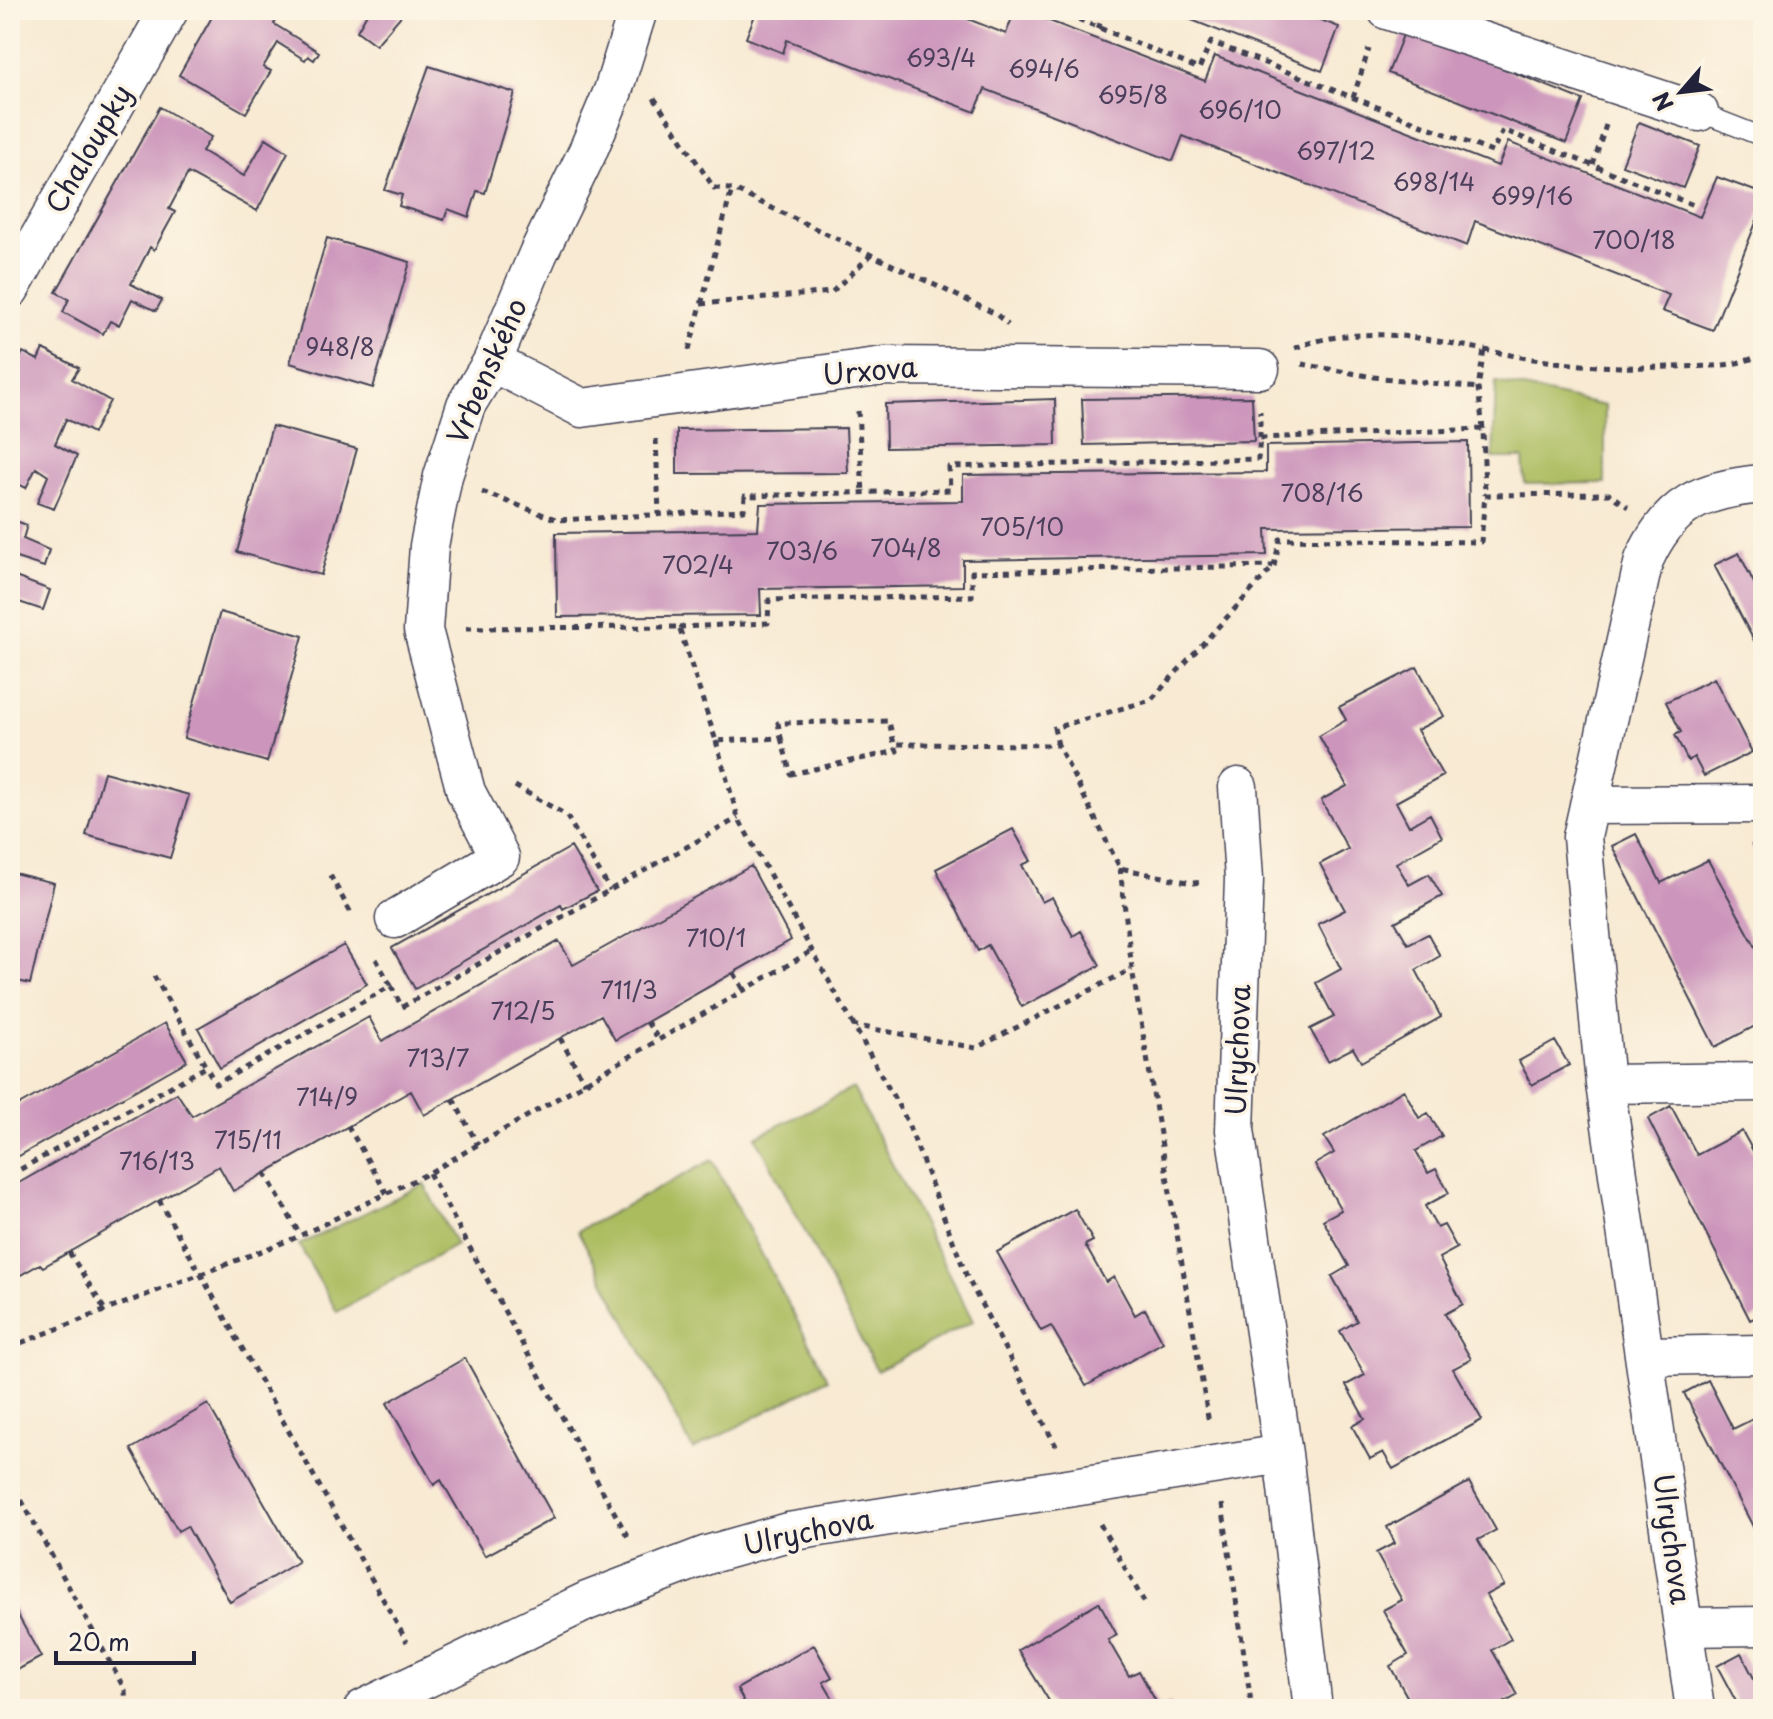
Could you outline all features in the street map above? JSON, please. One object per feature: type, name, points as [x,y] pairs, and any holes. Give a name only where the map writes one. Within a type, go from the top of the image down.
[{"type":"street","name":"Chaloupky","points":[[10,289],[169,10]]},
{"type":"street","name":"Vrbenského","points":[[395,919],[500,857],[466,792],[423,630],[429,546],[443,476],[466,405],[492,362],[602,116],[638,10]]},
{"type":"street","points":[[1380,25],[1699,112]]},
{"type":"street","name":"Urxova","points":[[492,362],[582,408],[884,366],[1276,364]]},
{"type":"street","name":"Ulrychova","points":[[1695,1709],[1605,1084],[1582,837],[1644,560],[1658,528],[1695,497],[1763,484]]},
{"type":"street","name":"Ulrychova","points":[[1238,787],[1244,879],[1235,1130],[1283,1454],[1313,1709]]},
{"type":"street","points":[[1589,805],[1763,804]]},
{"type":"street","points":[[1605,1084],[1763,1082]]},
{"type":"street","points":[[1646,1356],[1763,1354]]},
{"type":"street","name":"Ulrychova","points":[[363,1709],[587,1601],[707,1555],[788,1532],[1283,1454]]},
{"type":"street","name":"Ulrychova","points":[[1684,1627],[1763,1626]]},
{"type":"lane","points":[[1699,112],[1763,137]]},
{"type":"path","points":[[1056,10],[1199,69],[1211,42],[1492,152],[1503,130],[1696,206]]},
{"type":"path","points":[[1098,29],[1105,10]]},
{"type":"path","points":[[1353,98],[1380,25]]},
{"type":"path","points":[[649,91],[714,188],[732,189],[996,314],[1053,366]]},
{"type":"path","points":[[659,514],[667,396],[700,304],[732,189]]},
{"type":"path","points":[[700,304],[832,292],[872,254]]},
{"type":"path","points":[[1293,348],[1321,338],[1396,334],[1549,361],[1664,367],[1739,366],[1763,354]]},
{"type":"path","points":[[1211,1435],[1132,969],[1120,868],[1058,745],[1054,728],[1151,700],[1274,566],[1280,539],[1481,542],[1485,495],[1478,388],[1484,350]]},
{"type":"path","points":[[1276,364],[1478,388]]},
{"type":"path","points":[[856,370],[863,493]]},
{"type":"path","points":[[479,491],[558,520],[744,510],[745,496],[950,490],[949,467],[1258,459],[1260,438],[1483,429]]},
{"type":"path","points":[[1485,495],[1609,494],[1658,528]]},
{"type":"path","points":[[456,628],[679,627],[768,623],[769,600],[972,596],[972,572],[1274,566]]},
{"type":"path","points":[[679,627],[738,818],[907,1121],[967,1277],[1078,1486],[1147,1607]]},
{"type":"path","points":[[889,721],[894,744],[897,751],[791,774],[778,723],[889,721]]},
{"type":"path","points":[[716,741],[781,738]]},
{"type":"path","points":[[894,744],[1058,745]]},
{"type":"path","points":[[510,777],[517,789],[566,815],[610,890]]},
{"type":"path","points":[[371,950],[402,1007],[738,818]]},
{"type":"path","points":[[1120,868],[1192,883],[1244,879]]},
{"type":"path","points":[[10,1347],[300,1235],[387,1194],[478,1145],[810,952]]},
{"type":"path","points":[[852,1025],[976,1048],[1132,969]]},
{"type":"path","points":[[734,973],[744,990]]},
{"type":"path","points":[[154,976],[216,1084],[391,986]]},
{"type":"path","points":[[647,1022],[659,1040]]},
{"type":"path","points":[[560,1038],[585,1083]]},
{"type":"path","points":[[10,1175],[206,1067]]},
{"type":"path","points":[[453,1099],[478,1145]]},
{"type":"path","points":[[348,1126],[387,1194]]},
{"type":"path","points":[[265,1173],[300,1235]]},
{"type":"path","points":[[429,1173],[650,1577]]},
{"type":"path","points":[[159,1200],[427,1678]]},
{"type":"path","points":[[69,1252],[105,1310]]},
{"type":"path","points":[[10,1479],[125,1690],[126,1709]]},
{"type":"path","points":[[1221,1498],[1252,1709]]},
{"type":"green space","points":[[1496,382],[1605,406],[1605,483],[1525,484],[1523,458],[1493,458]]},
{"type":"green space","points":[[853,1088],[973,1321],[877,1371],[756,1137]]},
{"type":"green space","points":[[712,1160],[828,1379],[693,1450],[578,1231]]},
{"type":"green space","points":[[424,1184],[456,1245],[337,1312],[299,1245]]},
{"type":"building","points":[[216,10],[282,10],[274,24],[319,52],[314,60],[308,56],[305,60],[278,43],[263,67],[271,71],[246,113],[179,75]]},
{"type":"building","points":[[369,10],[406,10],[376,45],[357,31]]},
{"type":"building","points":[[757,10],[945,10],[1006,34],[1015,10],[1021,10],[1205,81],[1215,56],[1498,166],[1508,142],[1700,217],[1717,177],[1763,194],[1763,205],[1713,330],[1662,311],[1669,295],[1475,221],[1467,246],[1183,136],[1173,161],[985,89],[975,112],[787,40],[783,53],[746,38]]},
{"type":"building","points":[[1166,10],[1294,10],[1339,27],[1322,71]]},
{"type":"building","points":[[1405,30],[1583,100],[1566,143],[1388,73]]},
{"type":"building","points":[[429,66],[515,93],[485,193],[477,191],[469,217],[448,209],[444,220],[399,206],[402,195],[385,190]]},
{"type":"building","points":[[160,107],[211,137],[202,151],[244,176],[266,138],[288,152],[257,211],[188,173],[169,209],[175,212],[154,250],[150,247],[131,284],[162,300],[156,311],[132,299],[119,325],[110,321],[103,334],[63,312],[69,299],[56,292]]},
{"type":"building","points":[[1639,122],[1700,146],[1683,188],[1622,165]]},
{"type":"building","points":[[327,238],[410,262],[373,388],[290,363]]},
{"type":"building","points":[[43,349],[79,368],[72,379],[110,401],[93,433],[66,419],[55,444],[77,456],[54,509],[37,503],[48,476],[36,468],[26,488],[10,480],[10,376],[23,352],[38,360]]},
{"type":"building","points":[[1252,397],[1254,441],[1084,445],[1082,399]]},
{"type":"building","points":[[1055,399],[1056,445],[886,448],[885,404]]},
{"type":"building","points":[[272,426],[357,449],[321,575],[237,552]]},
{"type":"building","points":[[846,428],[848,473],[677,474],[677,430]]},
{"type":"building","points":[[1468,442],[1469,527],[1266,529],[1267,555],[963,560],[963,586],[760,589],[761,615],[557,617],[556,533],[758,530],[760,504],[963,501],[963,475],[1266,472],[1266,446]]},
{"type":"building","points":[[10,519],[27,525],[23,539],[49,550],[44,567],[10,556]]},
{"type":"building","points":[[1739,553],[1763,601],[1763,657],[1760,659],[1757,653],[1760,652],[1714,565]]},
{"type":"building","points":[[10,575],[50,590],[43,610],[10,599]]},
{"type":"building","points":[[220,612],[303,636],[267,762],[184,738]]},
{"type":"building","points":[[1417,667],[1444,716],[1417,730],[1443,776],[1396,802],[1409,826],[1430,814],[1442,837],[1396,863],[1409,885],[1429,874],[1442,896],[1395,922],[1408,944],[1428,934],[1440,956],[1416,970],[1441,1017],[1361,1062],[1353,1048],[1328,1061],[1310,1029],[1334,1017],[1316,983],[1341,969],[1318,924],[1345,910],[1320,864],[1348,849],[1321,800],[1347,786],[1319,736],[1346,720],[1339,707]]},
{"type":"building","points":[[1714,678],[1752,752],[1704,776],[1694,757],[1688,761],[1675,735],[1681,732],[1666,702]]},
{"type":"building","points":[[104,772],[189,795],[170,858],[86,835]]},
{"type":"building","points":[[1013,829],[1031,861],[1022,865],[1042,902],[1052,897],[1073,936],[1081,931],[1100,965],[1022,1007],[988,945],[978,951],[936,869]]},
{"type":"building","points":[[1636,834],[1661,883],[1708,860],[1763,960],[1763,1022],[1715,1047],[1612,846]]},
{"type":"building","points":[[1763,840],[1763,866],[1752,845]]},
{"type":"building","points":[[571,847],[597,891],[563,909],[561,905],[415,989],[392,948]]},
{"type":"building","points":[[751,866],[791,940],[615,1040],[601,1015],[424,1115],[411,1091],[233,1191],[219,1166],[43,1267],[40,1264],[10,1281],[10,1188],[177,1093],[192,1116],[369,1017],[382,1041],[559,941],[573,965]]},
{"type":"building","points":[[10,872],[54,883],[30,984],[10,979]]},
{"type":"building","points":[[344,945],[367,984],[220,1068],[198,1028]]},
{"type":"building","points":[[165,1023],[187,1061],[10,1161],[10,1110]]},
{"type":"building","points":[[1555,1041],[1569,1065],[1532,1085],[1519,1061]]},
{"type":"building","points":[[1404,1090],[1419,1118],[1428,1113],[1442,1136],[1416,1151],[1428,1173],[1436,1169],[1449,1193],[1425,1206],[1437,1228],[1444,1225],[1457,1248],[1439,1258],[1463,1304],[1445,1314],[1471,1359],[1453,1369],[1482,1420],[1393,1469],[1383,1452],[1370,1459],[1352,1426],[1365,1419],[1346,1385],[1365,1375],[1340,1331],[1357,1321],[1332,1276],[1349,1266],[1323,1220],[1341,1210],[1315,1164],[1334,1153],[1324,1137]]},
{"type":"building","points":[[1671,1106],[1697,1155],[1742,1131],[1763,1169],[1763,1314],[1750,1320],[1648,1119]]},
{"type":"building","points":[[1075,1209],[1093,1241],[1085,1245],[1106,1282],[1114,1277],[1135,1315],[1145,1309],[1163,1342],[1086,1386],[1051,1326],[1041,1331],[997,1252]]},
{"type":"building","points":[[465,1358],[554,1518],[485,1556],[441,1480],[434,1485],[387,1403]]},
{"type":"building","points":[[1708,1380],[1733,1429],[1763,1414],[1763,1546],[1684,1393]]},
{"type":"building","points":[[208,1404],[298,1562],[230,1602],[187,1526],[178,1531],[131,1449]]},
{"type":"building","points":[[1469,1482],[1496,1530],[1478,1540],[1504,1585],[1486,1595],[1511,1639],[1492,1650],[1518,1695],[1500,1705],[1502,1709],[1414,1709],[1390,1666],[1408,1655],[1383,1610],[1402,1600],[1376,1553],[1395,1543],[1387,1527]]},
{"type":"building","points":[[10,1601],[41,1657],[10,1674]]},
{"type":"building","points":[[1099,1602],[1117,1635],[1108,1640],[1129,1676],[1139,1671],[1160,1709],[1054,1709],[1018,1650]]},
{"type":"building","points":[[814,1645],[832,1677],[823,1682],[839,1709],[748,1709],[737,1689]]},
{"type":"building","points":[[1741,1653],[1763,1696],[1763,1709],[1740,1709],[1717,1666]]}]
